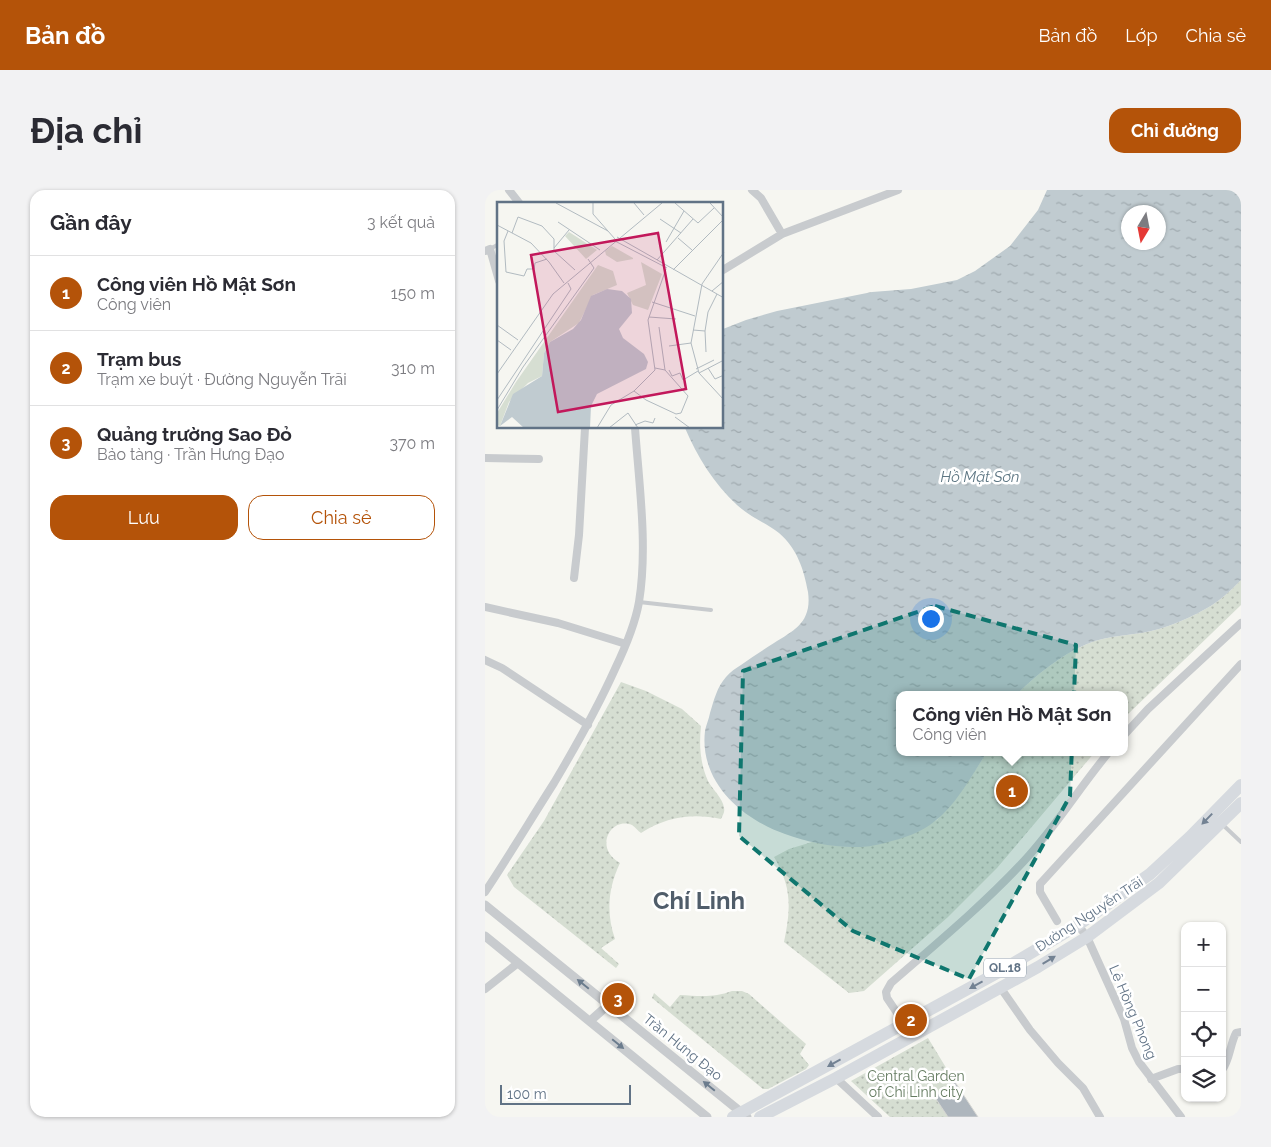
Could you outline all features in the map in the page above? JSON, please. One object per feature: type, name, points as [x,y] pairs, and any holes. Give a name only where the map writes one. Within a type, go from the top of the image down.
[{"type":"highway","name":"Đường Nguyễn Trãi","points":[[741,1115],[997,973],[1078,925],[1150,874],[1190,837],[1241,785]]},
{"type":"highway","name":"Đường Nguyễn Trãi","points":[[760,1117],[837,1078],[1000,988],[1087,937],[1159,883],[1241,803]]},
{"type":"street","points":[[509,190],[518,202]]},
{"type":"street","points":[[752,190],[761,198],[782,234]]},
{"type":"street","points":[[724,269],[782,234],[898,190]]},
{"type":"street","points":[[487,250],[497,275]]},
{"type":"street","points":[[574,578],[579,535],[585,429]]},
{"type":"street","points":[[485,892],[525,831],[589,725],[626,644],[639,602],[642,556],[642,521],[635,429]]},
{"type":"street","points":[[485,458],[539,458]]},
{"type":"street","points":[[485,607],[557,623],[626,644]]},
{"type":"street","points":[[1128,731],[1148,709],[1241,623]]},
{"type":"street","points":[[485,660],[502,668],[589,725]]},
{"type":"street","points":[[1057,921],[1040,892],[1040,884],[1241,664]]},
{"type":"street","points":[[912,1035],[887,998],[886,992],[891,983],[970,914],[1024,860],[1055,824],[1106,756]]},
{"type":"street","name":"Trần Hưng Đạo","points":[[485,906],[741,1115]]},
{"type":"street","name":"Lê Hồng Phong","points":[[1078,925],[1087,937],[1124,1019],[1132,1048],[1139,1062],[1178,1116]]},
{"type":"street","points":[[485,936],[707,1117]]},
{"type":"street","points":[[485,989],[518,962]]},
{"type":"street","points":[[1000,988],[1030,1030],[1058,1063],[1083,1088],[1100,1117]]},
{"type":"street","points":[[591,1021],[608,1005]]},
{"type":"street","points":[[1226,1063],[1232,1040],[1236,1033],[1241,1032]]},
{"type":"street","points":[[1151,1079],[1181,1069]]},
{"type":"street","points":[[837,1078],[878,1117]]},
{"type":"lane","points":[[639,602],[711,610]]},
{"type":"lane","points":[[1221,823],[1241,842]]},
{"type":"highlighted area","points":[[935,606],[1076,645],[1070,796],[969,979],[853,931],[739,836],[743,671]]},
{"type":"green space","points":[[1241,580],[1241,605],[1128,714],[1128,691],[1020,691],[1049,666],[1087,644],[1166,627],[1205,609],[1227,594]]},
{"type":"green space","points":[[621,682],[646,691],[682,709],[701,726],[700,747],[703,767],[708,781],[722,801],[724,814],[721,819],[700,816],[670,820],[641,833],[632,825],[624,823],[612,829],[606,842],[612,857],[620,863],[613,882],[609,910],[615,939],[601,948],[619,964],[616,968],[514,887],[507,875],[544,821]]},
{"type":"green space","points":[[984,756],[1092,756],[997,868],[948,917],[864,991],[849,993],[784,942],[789,909],[787,888],[774,857],[789,849],[812,842],[859,847],[937,820],[967,783]]},
{"type":"green space","points":[[732,991],[742,991],[749,994],[806,1044],[800,1054],[809,1065],[806,1069],[768,1089],[763,1089],[652,998],[654,993],[670,1007],[680,995],[712,996]]},
{"type":"green space","name":"Central Garden of Chi Linh city","points":[[928,1038],[976,1117],[890,1117],[851,1081]]},
{"type":"water","name":"Hồ Mật Sơn","points":[[1047,190],[1241,190],[1241,580],[1218,601],[1182,621],[1150,631],[1096,641],[1077,649],[1049,666],[1020,691],[896,691],[896,756],[985,756],[964,789],[943,814],[924,829],[885,843],[860,847],[835,846],[785,834],[754,819],[739,808],[716,782],[709,766],[705,749],[705,731],[714,699],[723,681],[733,670],[789,634],[800,624],[805,618],[807,611],[809,602],[808,592],[802,568],[791,545],[779,533],[747,513],[729,497],[707,469],[685,429],[724,429],[724,329],[777,311],[872,292],[911,289],[957,280],[975,271],[1010,246],[1038,210]]},
{"type":"building","points":[[955,1082],[978,1117],[948,1117],[934,1096]]},
{"type":"place","name":"Công viên Hồ Mật Sơn","points":[[1012,791]]},
{"type":"place","name":"Quảng trường Sao Đỏ","points":[[618,999]]},
{"type":"place","name":"Trạm bus","points":[[911,1020]]},
{"type":"district","name":"Chí Linh","points":[[699,901]]}]
